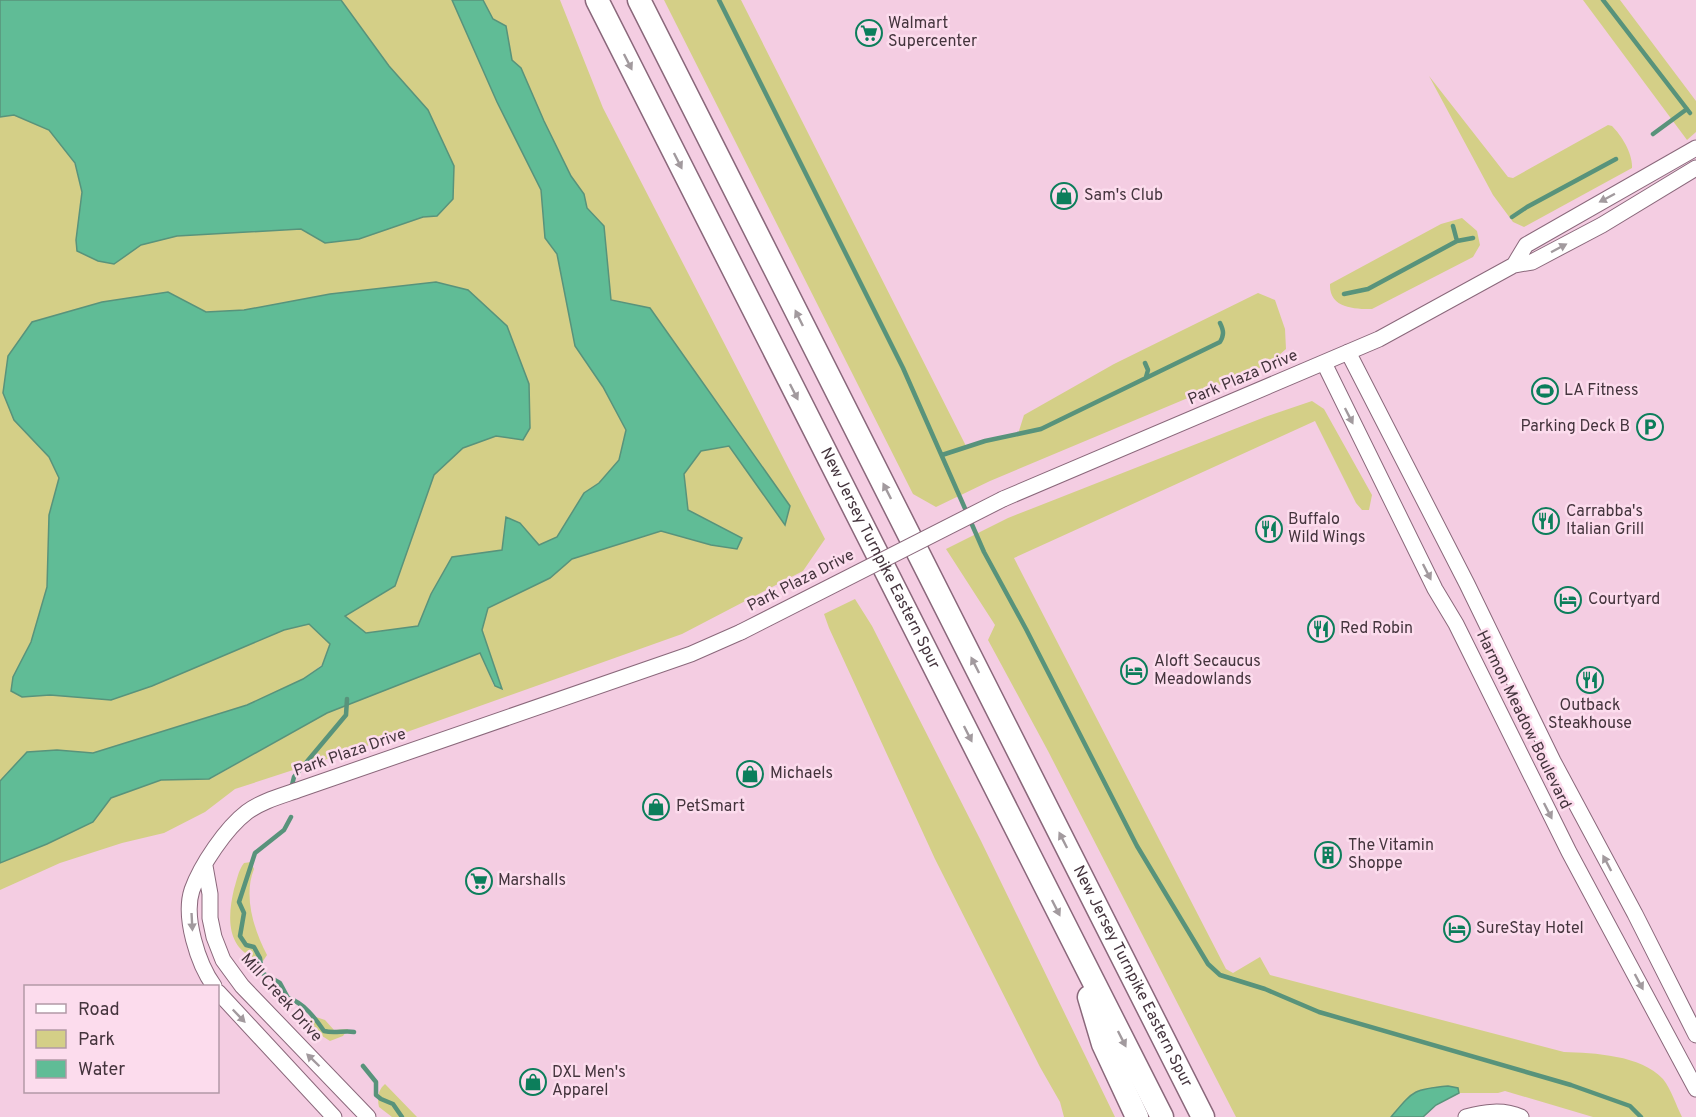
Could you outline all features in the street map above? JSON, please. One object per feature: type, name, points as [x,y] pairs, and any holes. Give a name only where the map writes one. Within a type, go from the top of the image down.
[{"type":"highway","name":"New Jersey Turnpike Eastern Spur","points":[[597,0],[1162,1117]]},
{"type":"highway","name":"New Jersey Turnpike Eastern Spur","points":[[639,0],[1203,1117]]},
{"type":"highway","points":[[1076,949],[1103,1044],[1137,1117]]},
{"type":"street","name":"Park Plaza Drive","points":[[1514,265],[1526,245],[1696,148]]},
{"type":"street","name":"Park Plaza Drive","points":[[205,866],[230,826],[248,811],[269,800],[680,658],[741,632],[1003,500],[1378,339],[1514,265],[1532,262],[1602,225],[1696,168]]},
{"type":"street","points":[[1658,170],[1670,182]]},
{"type":"street","name":"Harmon Meadow Boulevard","points":[[1348,352],[1467,584],[1546,746],[1696,1035]]},
{"type":"street","name":"Harmon Meadow Boulevard","points":[[1324,363],[1435,589],[1456,624],[1528,773],[1696,1089]]},
{"type":"street","points":[[205,866],[192,892],[192,933],[196,952],[213,985]]},
{"type":"street","name":"Mill Creek Drive","points":[[205,866],[210,894],[210,918],[223,960],[242,986],[368,1117]]},
{"type":"street","points":[[219,993],[334,1117]]},
{"type":"street","points":[[312,1092],[333,1081]]},
{"type":"street","points":[[1466,1117],[1483,1113],[1505,1112],[1521,1117]]},
{"type":"green space","points":[[341,0],[452,0],[497,102],[541,190],[545,238],[557,254],[575,346],[603,387],[626,430],[619,460],[599,483],[584,493],[557,537],[539,546],[520,523],[502,550],[452,557],[431,594],[418,626],[366,633],[344,616],[395,586],[434,475],[463,448],[496,436],[523,440],[529,384],[507,326],[468,290],[436,282],[330,294],[244,310],[206,312],[168,292],[102,302],[32,322],[14,420],[49,457],[59,478],[49,515],[47,587],[31,642],[13,677],[22,697],[50,695],[111,700],[152,686],[284,630],[309,624],[330,643],[322,665],[303,679],[247,705],[93,753],[57,750],[27,752],[0,781],[0,117],[14,115],[50,130],[75,164],[82,192],[76,240],[114,264],[141,245],[177,236],[301,229],[325,243],[359,239],[423,217],[437,216],[428,110],[389,66]]},
{"type":"green space","points":[[483,0],[560,0],[603,108],[825,539],[803,571],[682,634],[376,743],[235,789],[205,812],[164,833],[122,843],[60,863],[0,890],[0,863],[93,822],[111,798],[161,780],[210,779],[327,713],[480,652],[494,686],[502,688],[482,630],[488,608],[550,578],[572,559],[661,531],[711,545],[737,548],[742,538],[688,510],[684,474],[701,451],[729,446],[785,525],[790,506],[650,308],[611,300],[604,226],[587,208],[584,194],[571,176],[521,68],[512,60],[506,26],[493,20]]},
{"type":"green space","points":[[664,0],[741,0],[966,446],[1018,434],[1024,415],[1114,364],[1258,293],[1275,300],[1285,329],[1286,349],[1269,364],[990,481],[936,507],[913,494]]},
{"type":"green space","points":[[1583,0],[1620,0],[1696,101],[1696,132],[1687,140]]},
{"type":"green space","points":[[1429,76],[1508,177],[1513,178],[1608,125],[1616,130],[1623,140],[1631,157],[1632,168],[1524,227],[1513,222],[1493,195]]},
{"type":"green space","points":[[1462,218],[1477,231],[1480,245],[1473,257],[1372,309],[1344,306],[1334,298],[1330,284],[1441,224]]},
{"type":"green space","points":[[1312,401],[1324,409],[1372,495],[1369,510],[1362,510],[1356,503],[1315,421],[1014,558],[1226,969],[1233,973],[1260,957],[1270,975],[1564,1052],[1630,1060],[1654,1071],[1663,1079],[1682,1117],[1593,1117],[1505,1091],[1459,1093],[1458,1088],[1444,1088],[1426,1089],[1413,1094],[1391,1117],[1236,1117],[1048,751],[988,640],[995,625],[946,549],[1008,518],[1265,417]]},
{"type":"green space","points":[[855,599],[872,626],[981,841],[1115,1117],[1064,1117],[1060,1102],[935,859],[829,628],[824,614]]},
{"type":"green space","points":[[251,862],[254,869],[250,901],[254,924],[267,955],[263,961],[251,957],[242,950],[232,933],[230,923],[234,889],[240,869],[244,863]]},
{"type":"green space","points":[[313,1016],[325,1020],[334,1030],[348,1029],[343,1036],[330,1041],[319,1034],[310,1020]]},
{"type":"green space","points":[[385,1084],[417,1117],[392,1117],[379,1107],[379,1094]]},
{"type":"water","points":[[0,0],[341,0],[389,66],[428,110],[454,166],[453,199],[437,216],[423,217],[359,239],[325,243],[301,229],[177,236],[141,245],[114,264],[98,261],[77,251],[76,240],[82,192],[75,163],[49,130],[14,115],[0,117]]},
{"type":"water","points":[[452,0],[483,0],[493,19],[506,26],[512,60],[521,68],[571,176],[584,194],[587,208],[604,226],[611,300],[650,308],[790,506],[785,525],[729,446],[701,451],[684,474],[688,510],[742,538],[737,549],[711,545],[661,531],[572,559],[550,578],[488,608],[482,630],[502,689],[495,686],[480,653],[327,713],[209,779],[161,780],[111,798],[93,822],[0,863],[0,781],[27,752],[57,750],[93,753],[247,705],[303,679],[322,666],[330,644],[309,624],[284,630],[152,686],[111,700],[50,695],[22,697],[11,691],[13,677],[31,642],[47,587],[49,515],[59,478],[49,457],[14,420],[3,393],[8,356],[32,322],[102,302],[168,292],[206,312],[244,310],[330,294],[436,282],[468,290],[507,326],[529,384],[530,428],[523,440],[496,436],[463,448],[434,475],[395,586],[345,616],[366,633],[418,626],[431,594],[452,557],[502,550],[506,517],[520,523],[539,545],[557,537],[584,493],[599,483],[619,460],[626,430],[603,387],[575,346],[557,254],[545,238],[541,190],[497,102]]},
{"type":"water","points":[[1448,1086],[1458,1088],[1459,1093],[1436,1105],[1423,1117],[1391,1117],[1409,1097],[1420,1090]]},
{"type":"waterway","points":[[719,0],[903,368],[967,513]]},
{"type":"waterway","points":[[1603,0],[1690,113]]},
{"type":"waterway","points":[[1653,134],[1687,109]]},
{"type":"waterway","points":[[1512,217],[1616,159]]},
{"type":"waterway","points":[[1453,226],[1457,241]]},
{"type":"waterway","points":[[1344,294],[1368,289],[1457,241],[1473,238]]},
{"type":"waterway","points":[[942,455],[985,441],[1041,429],[1220,342],[1223,333],[1220,323]]},
{"type":"waterway","points":[[1145,363],[1148,370],[1146,377]]},
{"type":"waterway","points":[[970,520],[984,552],[1137,846],[1208,964],[1220,975],[1265,989],[1319,1012],[1571,1085],[1630,1106],[1641,1117]]},
{"type":"waterway","points":[[292,785],[294,777],[346,715],[347,699]]},
{"type":"waterway","points":[[291,817],[284,830],[255,853],[239,902],[244,913],[240,936],[246,945],[254,947],[260,958],[262,973],[280,983],[288,998],[304,1007],[324,1031],[354,1032]]},
{"type":"waterway","points":[[363,1066],[376,1082],[376,1095],[393,1104],[402,1117]]},
{"type":"place","name":"Walmart Supercenter","points":[[869,33]]},
{"type":"place","name":"Sam's Club","points":[[1064,196]]},
{"type":"place","name":"LA Fitness","points":[[1545,391]]},
{"type":"place","name":"Parking Deck B","points":[[1650,427]]},
{"type":"place","name":"Carrabba's Italian Grill","points":[[1546,521]]},
{"type":"place","name":"Buffalo Wild Wings","points":[[1269,529]]},
{"type":"place","name":"Courtyard","points":[[1568,600]]},
{"type":"place","name":"Red Robin","points":[[1321,629]]},
{"type":"place","name":"Aloft Secaucus Meadowlands","points":[[1134,671]]},
{"type":"place","name":"Outback Steakhouse","points":[[1590,680]]},
{"type":"place","name":"Michaels","points":[[750,774]]},
{"type":"place","name":"PetSmart","points":[[656,807]]},
{"type":"place","name":"The Vitamin Shoppe","points":[[1328,855]]},
{"type":"place","name":"Marshalls","points":[[479,881]]},
{"type":"place","name":"SureStay Hotel","points":[[1457,929]]},
{"type":"place","name":"DXL Men's Apparel","points":[[533,1082]]}]
